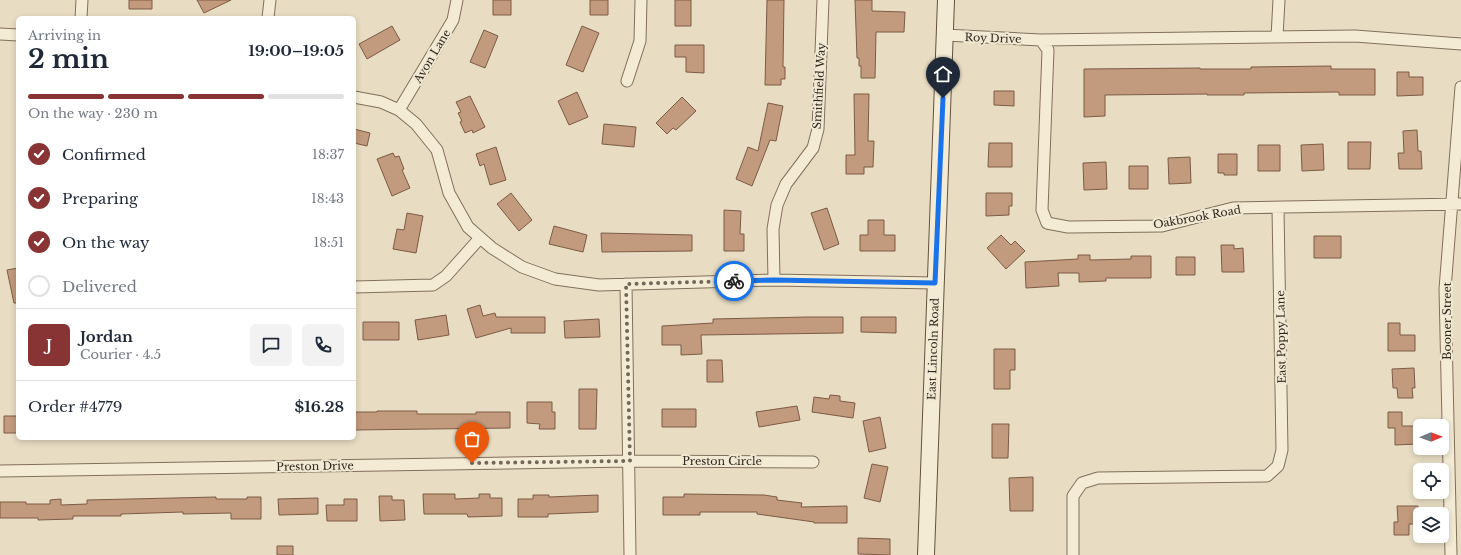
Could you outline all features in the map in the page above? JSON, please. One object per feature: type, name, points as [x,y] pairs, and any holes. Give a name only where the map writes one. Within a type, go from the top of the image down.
[{"type":"main road","name":"East Lincoln Road","points":[[926,555],[946,0]]},
{"type":"street","points":[[81,16],[82,0]]},
{"type":"street","points":[[268,16],[270,0]]},
{"type":"street","name":"Avon Lane","points":[[399,110],[453,20],[457,0]]},
{"type":"street","points":[[628,81],[640,42],[641,0]]},
{"type":"street","name":"Smithfield Way","points":[[774,280],[773,228],[777,205],[786,184],[813,148],[818,130],[823,0]]},
{"type":"street","points":[[1277,37],[1278,0]]},
{"type":"street","points":[[0,34],[16,35]]},
{"type":"street","name":"Roy Drive","points":[[945,35],[1041,40],[1355,36],[1461,44]]},
{"type":"street","name":"Oakbrook Road","points":[[1041,40],[1048,50],[1042,210],[1047,223],[1068,227],[1162,226],[1233,208],[1457,204]]},
{"type":"street","name":"Booner Street","points":[[1451,555],[1445,289],[1457,204],[1461,87]]},
{"type":"street","points":[[356,97],[381,102],[399,110],[416,124],[437,150],[448,193],[468,227],[492,248],[522,267],[555,279],[599,285],[774,280],[935,283]]},
{"type":"street","name":"East Poppy Lane","points":[[1073,555],[1073,496],[1082,483],[1098,478],[1267,476],[1278,466],[1282,450],[1278,208]]},
{"type":"street","points":[[356,287],[432,285],[446,276],[480,238]]},
{"type":"street","points":[[626,284],[630,461],[630,555]]},
{"type":"street","name":"Preston Circle","points":[[630,461],[813,462]]},
{"type":"street","name":"Preston Drive","points":[[0,471],[630,461]]},
{"type":"building","points":[[129,0],[152,0],[152,9],[129,9]]},
{"type":"building","points":[[197,0],[231,0],[204,13]]},
{"type":"building","points":[[493,0],[511,0],[511,15],[493,15]]},
{"type":"building","points":[[590,0],[608,0],[608,15],[590,15]]},
{"type":"building","points":[[675,0],[691,0],[691,26],[675,26]]},
{"type":"building","points":[[767,0],[784,0],[783,67],[785,67],[785,79],[781,79],[781,85],[765,85]]},
{"type":"building","points":[[855,0],[872,0],[872,11],[905,12],[904,32],[876,32],[875,78],[861,78],[861,66],[859,66],[859,58],[857,58]]},
{"type":"building","points":[[392,26],[400,40],[367,59],[359,44]]},
{"type":"building","points":[[582,26],[599,33],[583,72],[566,65]]},
{"type":"building","points":[[484,30],[498,36],[485,68],[470,62]]},
{"type":"building","points":[[675,45],[704,45],[704,73],[686,72],[686,57],[675,57]]},
{"type":"building","points":[[1331,66],[1331,69],[1375,69],[1375,95],[1339,95],[1339,92],[1244,93],[1244,95],[1105,95],[1105,116],[1084,117],[1084,69],[1251,69],[1251,67]]},
{"type":"building","points":[[1397,72],[1409,72],[1409,77],[1423,77],[1423,95],[1397,96]]},
{"type":"building","points":[[994,91],[1014,91],[1014,106],[994,105]]},
{"type":"building","points":[[577,92],[588,117],[569,125],[558,101]]},
{"type":"building","points":[[854,94],[869,94],[868,141],[874,141],[873,167],[864,167],[864,174],[846,174],[846,155],[855,155]]},
{"type":"building","points":[[470,96],[485,127],[473,133],[472,130],[465,133],[458,113],[461,112],[456,102]]},
{"type":"building","points":[[682,97],[696,111],[676,130],[673,128],[667,134],[656,123]]},
{"type":"building","points":[[768,103],[783,106],[776,141],[770,140],[752,186],[736,179],[748,147],[758,151]]},
{"type":"building","points":[[604,124],[636,127],[634,147],[602,144]]},
{"type":"building","points":[[356,130],[370,133],[367,146],[356,143]]},
{"type":"building","points":[[1417,130],[1418,151],[1421,151],[1422,169],[1399,169],[1398,153],[1404,153],[1403,131]]},
{"type":"building","points":[[1348,142],[1371,142],[1370,169],[1348,169]]},
{"type":"building","points":[[989,143],[1012,143],[1012,167],[988,167]]},
{"type":"building","points":[[1323,144],[1324,170],[1302,171],[1301,145]]},
{"type":"building","points":[[1258,145],[1280,145],[1280,171],[1258,171]]},
{"type":"building","points":[[496,147],[506,180],[490,185],[484,164],[480,166],[476,154]]},
{"type":"building","points":[[393,153],[395,157],[399,156],[404,169],[402,170],[410,188],[392,196],[377,159]]},
{"type":"building","points":[[1218,154],[1237,154],[1237,175],[1224,175],[1224,173],[1218,173]]},
{"type":"building","points":[[1190,157],[1191,183],[1169,184],[1168,158]]},
{"type":"building","points":[[1106,162],[1107,189],[1084,190],[1083,163]]},
{"type":"building","points":[[1129,166],[1148,166],[1148,189],[1129,189]]},
{"type":"building","points":[[511,193],[532,220],[519,231],[497,204]]},
{"type":"building","points":[[986,193],[1012,193],[1012,206],[1009,206],[1009,215],[986,216]]},
{"type":"building","points":[[827,208],[839,244],[824,250],[811,213]]},
{"type":"building","points":[[724,210],[741,211],[740,234],[744,234],[744,251],[724,251]]},
{"type":"building","points":[[407,213],[423,216],[416,253],[393,249],[397,229],[404,230]]},
{"type":"building","points":[[868,220],[884,220],[884,235],[895,235],[895,251],[860,251],[860,235],[868,235]]},
{"type":"building","points":[[554,226],[587,235],[583,252],[549,244]]},
{"type":"building","points":[[601,233],[692,235],[692,251],[602,252]]},
{"type":"building","points":[[1001,235],[1011,245],[1015,241],[1025,251],[1006,269],[987,248]]},
{"type":"building","points":[[1314,236],[1341,236],[1341,258],[1314,258]]},
{"type":"building","points":[[1221,245],[1234,245],[1234,249],[1243,248],[1244,272],[1222,272]]},
{"type":"building","points":[[1078,255],[1090,255],[1090,260],[1131,259],[1131,256],[1151,256],[1151,278],[1106,278],[1106,281],[1079,282],[1079,273],[1058,273],[1059,286],[1026,288],[1025,262],[1078,259]]},
{"type":"building","points":[[1176,257],[1195,257],[1195,275],[1176,275]]},
{"type":"building","points":[[16,268],[16,303],[14,303],[7,270]]},
{"type":"building","points":[[480,305],[483,316],[495,313],[496,317],[545,317],[545,333],[511,333],[511,328],[476,338],[467,309]]},
{"type":"building","points":[[446,315],[449,335],[418,340],[415,320]]},
{"type":"building","points":[[843,317],[843,333],[701,335],[702,354],[681,355],[681,345],[662,345],[662,326],[713,323],[713,319]]},
{"type":"building","points":[[861,317],[896,317],[896,333],[861,332]]},
{"type":"building","points":[[599,319],[600,337],[565,338],[564,321]]},
{"type":"building","points":[[363,322],[399,322],[399,340],[363,340]]},
{"type":"building","points":[[1388,323],[1400,323],[1400,335],[1415,335],[1415,351],[1388,351]]},
{"type":"building","points":[[994,349],[1015,349],[1015,370],[1010,370],[1010,389],[994,389]]},
{"type":"building","points":[[707,360],[722,360],[723,382],[707,382]]},
{"type":"building","points":[[1414,368],[1415,388],[1412,388],[1413,398],[1398,398],[1397,388],[1393,388],[1392,369]]},
{"type":"building","points":[[579,389],[597,389],[596,429],[579,429]]},
{"type":"building","points":[[830,395],[840,396],[840,401],[855,403],[853,418],[812,412],[814,397],[829,399]]},
{"type":"building","points":[[527,402],[552,402],[552,412],[555,412],[555,429],[539,429],[540,424],[527,423]]},
{"type":"building","points":[[797,406],[800,420],[759,427],[756,412]]},
{"type":"building","points":[[662,409],[696,409],[696,427],[662,427]]},
{"type":"building","points":[[417,411],[417,414],[476,414],[476,412],[510,412],[510,428],[356,430],[356,412]]},
{"type":"building","points":[[1388,412],[1402,412],[1402,426],[1413,426],[1413,444],[1395,445],[1395,428],[1388,428]]},
{"type":"building","points":[[4,416],[16,416],[16,433],[4,433]]},
{"type":"building","points":[[880,417],[886,448],[869,452],[863,421]]},
{"type":"building","points":[[992,424],[1009,424],[1008,458],[992,458]]},
{"type":"building","points":[[872,464],[888,467],[880,502],[864,498]]},
{"type":"building","points":[[1033,477],[1033,511],[1010,511],[1009,478]]},
{"type":"building","points":[[423,494],[455,494],[455,499],[479,498],[479,494],[490,494],[490,498],[502,498],[502,516],[468,517],[467,514],[424,514]]},
{"type":"building","points":[[684,494],[764,495],[777,497],[777,500],[802,503],[801,507],[847,506],[847,523],[814,523],[757,514],[757,512],[700,512],[700,515],[663,515],[663,497],[684,497]]},
{"type":"building","points":[[533,495],[549,495],[549,497],[598,495],[598,512],[548,514],[548,517],[518,517],[518,499],[533,499]]},
{"type":"building","points":[[379,496],[392,496],[392,500],[404,500],[405,520],[380,521]]},
{"type":"building","points":[[216,497],[216,499],[247,499],[247,497],[261,497],[261,519],[231,519],[231,513],[183,514],[183,512],[121,514],[121,516],[73,516],[73,519],[38,520],[38,518],[0,518],[0,502],[50,504],[50,500],[61,499],[61,505],[87,504],[87,500]]},
{"type":"building","points":[[318,498],[318,514],[279,515],[278,499]]},
{"type":"building","points":[[344,499],[357,499],[357,521],[327,521],[326,505],[344,505]]},
{"type":"building","points":[[1397,506],[1418,506],[1413,507],[1413,524],[1409,524],[1409,535],[1394,535],[1394,522],[1398,522]]},
{"type":"building","points":[[858,538],[890,539],[890,555],[858,554]]},
{"type":"building","points":[[277,546],[293,546],[293,555],[277,555]]},
{"type":"way so far","points":[[472,463],[630,461],[626,284],[734,281]]},
{"type":"route","points":[[734,281],[774,280],[935,283],[943,98]]}]
